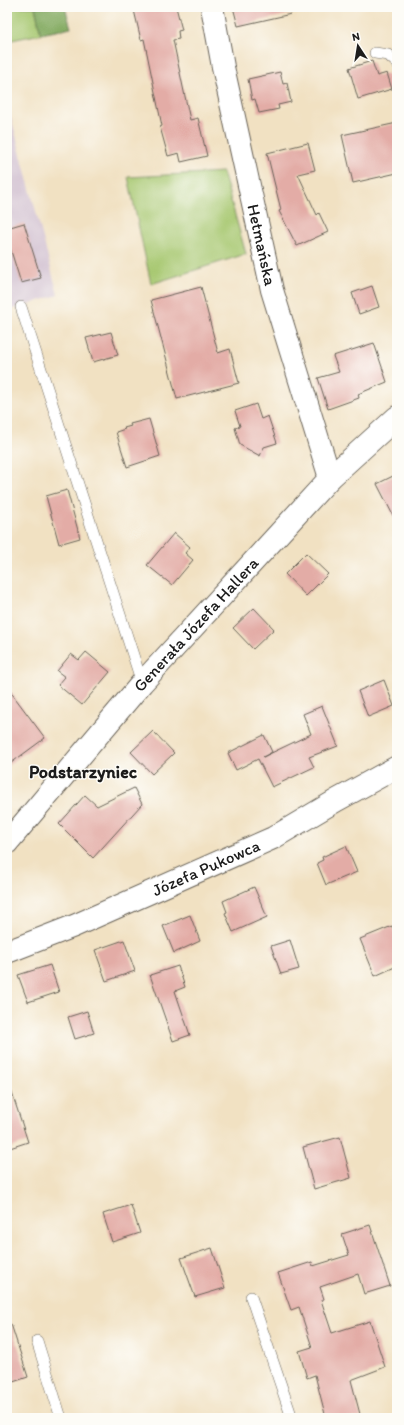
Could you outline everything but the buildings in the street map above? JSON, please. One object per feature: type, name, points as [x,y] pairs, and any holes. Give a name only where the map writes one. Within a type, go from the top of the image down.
[{"type":"street","name":"Hetmańska","points":[[212,7],[223,67],[272,290],[330,478]]},
{"type":"street","name":"Generała Józefa Hallera","points":[[7,841],[142,683],[330,478],[397,417]]},
{"type":"street","name":"Józefa Pukowca","points":[[7,952],[74,926],[273,838],[397,767]]},
{"type":"lane","points":[[375,53],[388,55],[397,63]]},
{"type":"lane","points":[[21,306],[142,683]]},
{"type":"lane","points":[[251,1297],[292,1418]]},
{"type":"lane","points":[[37,1341],[61,1418]]},
{"type":"shaded area","points":[[7,102],[58,295],[7,311]]},
{"type":"green space","points":[[7,7],[35,7],[41,34],[7,41]]},
{"type":"green space","points":[[35,7],[65,7],[71,28],[41,34]]},
{"type":"green space","points":[[223,172],[246,254],[151,284],[128,177]]},
{"type":"district","name":"Podstarzyniec","points":[[83,772]]}]
